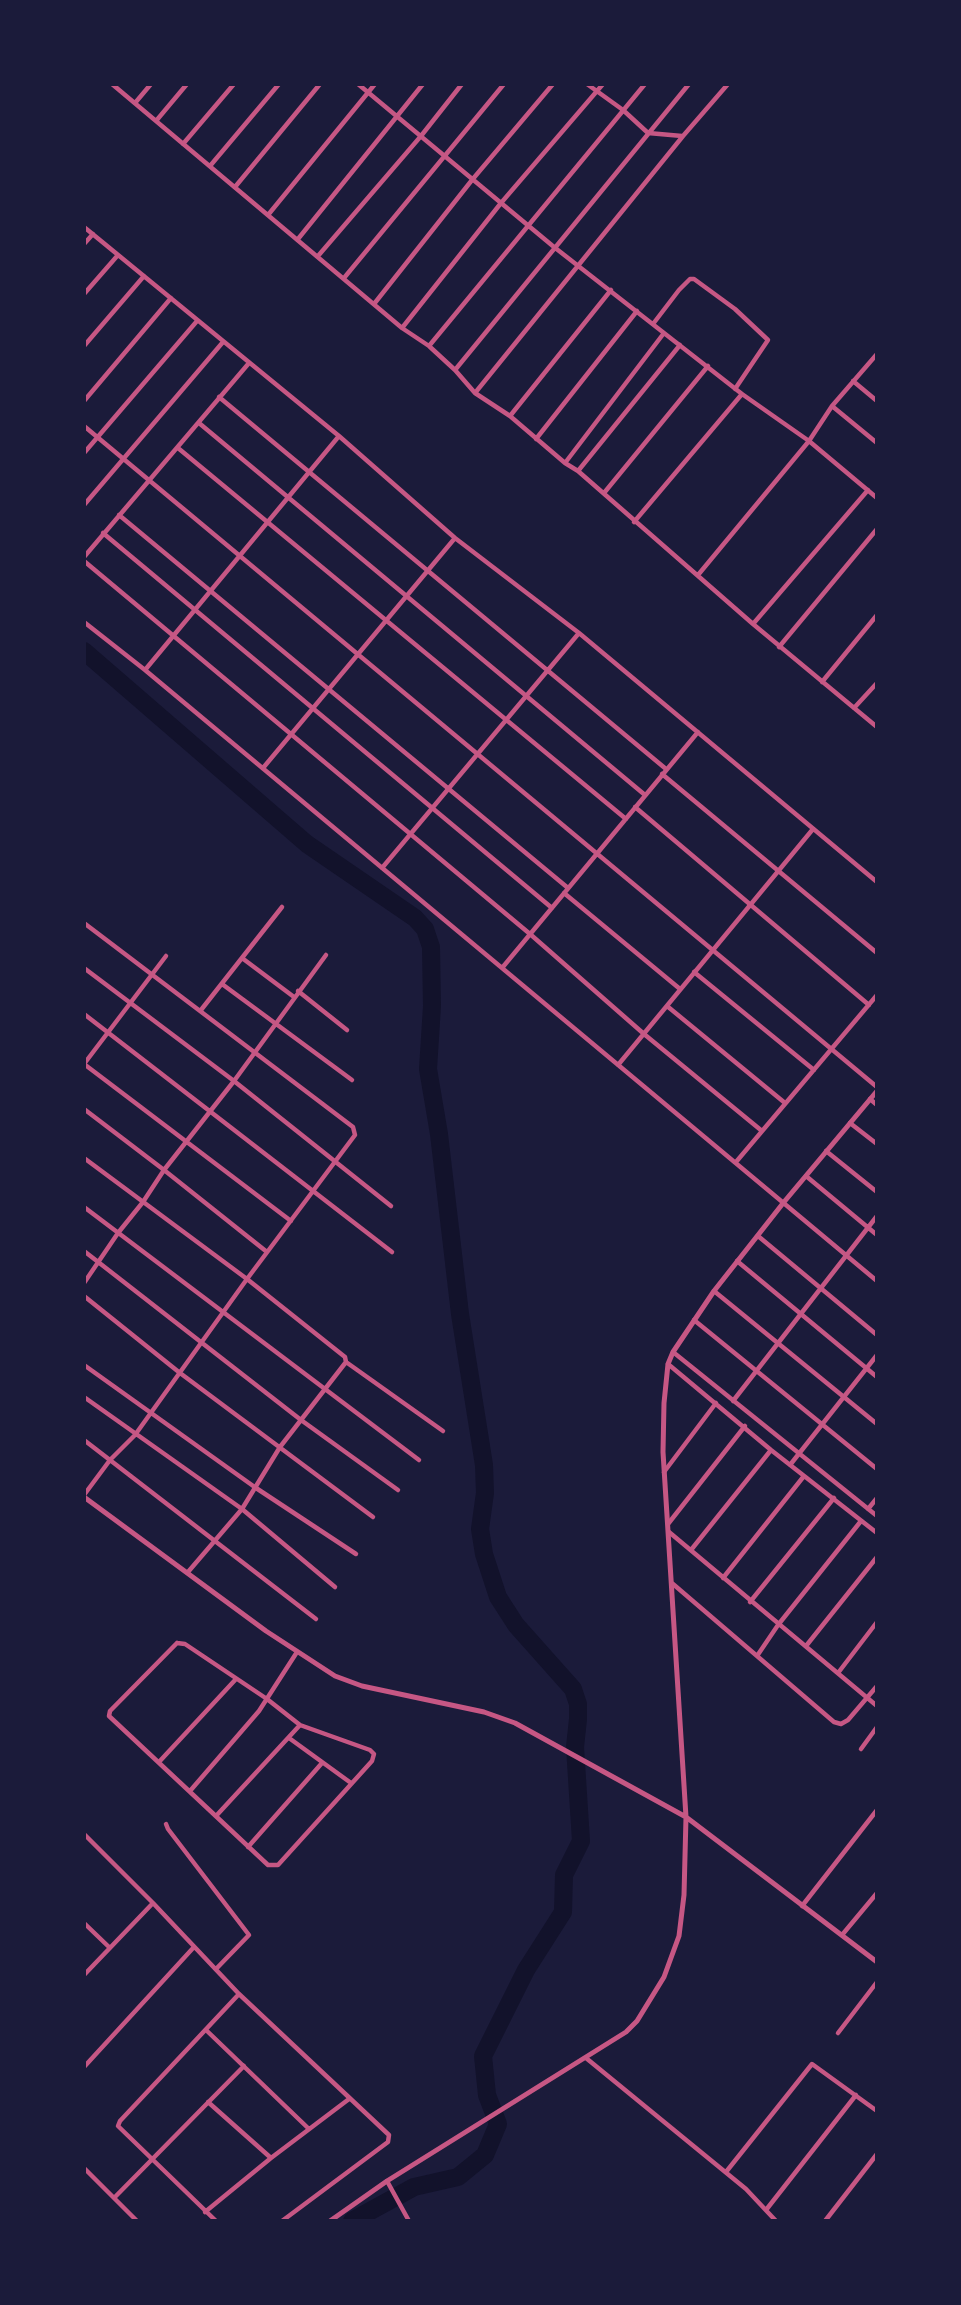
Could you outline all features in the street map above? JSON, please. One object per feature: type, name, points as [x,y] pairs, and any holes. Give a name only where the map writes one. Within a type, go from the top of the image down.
[{"type":"street","points":[[112,84],[402,328],[429,346],[475,393],[510,416],[578,471],[779,647],[877,727]]},
{"type":"street","points":[[135,103],[151,84]]},
{"type":"street","points":[[156,121],[187,84]]},
{"type":"street","points":[[183,144],[234,84]]},
{"type":"street","points":[[210,166],[279,84]]},
{"type":"street","points":[[234,187],[320,84]]},
{"type":"street","points":[[358,84],[554,247],[735,389],[809,441],[877,498]]},
{"type":"street","points":[[268,215],[375,84]]},
{"type":"street","points":[[298,239],[422,84]]},
{"type":"street","points":[[318,256],[462,84]]},
{"type":"street","points":[[344,278],[504,84]]},
{"type":"street","points":[[374,304],[472,180],[553,84]]},
{"type":"street","points":[[587,84],[624,110],[649,133],[683,136]]},
{"type":"street","points":[[402,328],[501,203],[603,84]]},
{"type":"street","points":[[429,346],[645,84]]},
{"type":"street","points":[[455,370],[689,84]]},
{"type":"street","points":[[475,393],[728,84]]},
{"type":"street","points":[[84,227],[339,436],[455,538],[579,633],[877,883]]},
{"type":"street","points":[[84,244],[93,234]]},
{"type":"street","points":[[84,294],[118,255]]},
{"type":"street","points":[[84,346],[144,276]]},
{"type":"street","points":[[653,324],[690,279],[694,279],[735,309],[768,340],[735,389]]},
{"type":"street","points":[[510,416],[611,290]]},
{"type":"street","points":[[84,401],[171,298]]},
{"type":"street","points":[[537,439],[638,311]]},
{"type":"street","points":[[84,453],[197,321]]},
{"type":"street","points":[[565,463],[664,333]]},
{"type":"street","points":[[84,505],[223,342]]},
{"type":"street","points":[[578,471],[680,345]]},
{"type":"street","points":[[698,575],[809,441],[832,406],[877,354]]},
{"type":"street","points":[[249,363],[84,559],[762,1131]]},
{"type":"street","points":[[604,493],[708,366]]},
{"type":"street","points":[[853,382],[877,401]]},
{"type":"street","points":[[634,522],[742,394]]},
{"type":"street","points":[[219,397],[666,769]]},
{"type":"street","points":[[832,406],[877,443]]},
{"type":"street","points":[[199,423],[645,795]]},
{"type":"street","points":[[84,426],[877,1089],[713,1291],[668,1364],[664,1403],[664,1472],[686,1818],[684,1895],[678,1936],[664,1977],[637,2021],[626,2032],[387,2181],[330,2221]]},
{"type":"street","points":[[145,670],[339,436]]},
{"type":"street","points":[[178,448],[626,819]]},
{"type":"street","points":[[753,624],[868,491]]},
{"type":"street","points":[[119,515],[448,789],[680,989]]},
{"type":"street","points":[[779,647],[877,529]]},
{"type":"street","points":[[103,534],[552,908]]},
{"type":"street","points":[[262,768],[455,538]]},
{"type":"street","points":[[822,682],[877,615]]},
{"type":"street","points":[[84,622],[877,1281]]},
{"type":"street","points":[[382,868],[579,633]]},
{"type":"street","points":[[854,708],[877,683]]},
{"type":"street","points":[[502,968],[698,732]]},
{"type":"street","points":[[662,774],[877,953]]},
{"type":"street","points":[[635,807],[869,1005]]},
{"type":"street","points":[[618,1065],[813,829]]},
{"type":"street","points":[[201,1010],[282,907]]},
{"type":"street","points":[[84,923],[353,1127],[355,1135],[247,1279],[151,1414],[110,1460],[84,1496],[297,1652],[335,1676],[362,1686],[484,1712],[533,1731],[686,1818],[877,1962]]},
{"type":"street","points":[[84,1283],[164,1170],[234,1081],[326,955]]},
{"type":"street","points":[[166,956],[84,1064],[291,1221]]},
{"type":"street","points":[[242,958],[294,997]]},
{"type":"street","points":[[84,968],[234,1081],[391,1206]]},
{"type":"street","points":[[694,972],[814,1070]]},
{"type":"street","points":[[222,984],[352,1080]]},
{"type":"street","points":[[298,991],[347,1030]]},
{"type":"street","points":[[736,1162],[877,995]]},
{"type":"street","points":[[667,1006],[785,1103]]},
{"type":"street","points":[[84,1014],[392,1252]]},
{"type":"street","points":[[870,1099],[877,1105]]},
{"type":"street","points":[[84,1110],[267,1252]]},
{"type":"street","points":[[850,1123],[877,1144]]},
{"type":"street","points":[[826,1151],[877,1192]]},
{"type":"street","points":[[84,1158],[247,1279],[345,1357],[346,1362],[443,1431]]},
{"type":"street","points":[[806,1176],[877,1235]]},
{"type":"street","points":[[84,1206],[419,1460]]},
{"type":"street","points":[[733,1401],[877,1216]]},
{"type":"street","points":[[758,1236],[877,1335]]},
{"type":"street","points":[[84,1251],[301,1420],[398,1490]]},
{"type":"street","points":[[737,1261],[877,1377]]},
{"type":"street","points":[[713,1291],[877,1424]]},
{"type":"street","points":[[84,1296],[180,1373],[373,1517]]},
{"type":"street","points":[[694,1320],[877,1469]]},
{"type":"street","points":[[673,1352],[877,1516]]},
{"type":"street","points":[[790,1465],[877,1355]]},
{"type":"street","points":[[188,1572],[242,1509],[280,1447],[346,1362]]},
{"type":"street","points":[[668,1364],[877,1534]]},
{"type":"street","points":[[84,1365],[256,1488],[356,1554]]},
{"type":"street","points":[[84,1397],[242,1509],[335,1587]]},
{"type":"street","points":[[664,1472],[716,1403]]},
{"type":"street","points":[[668,1524],[745,1426]]},
{"type":"street","points":[[84,1440],[316,1619]]},
{"type":"street","points":[[691,1550],[771,1450]]},
{"type":"street","points":[[723,1578],[804,1476]]},
{"type":"street","points":[[750,1602],[834,1498]]},
{"type":"street","points":[[868,1509],[877,1498]]},
{"type":"street","points":[[757,1656],[778,1625],[861,1521]]},
{"type":"street","points":[[669,1532],[877,1706]]},
{"type":"street","points":[[806,1646],[877,1557]]},
{"type":"street","points":[[673,1584],[834,1722],[845,1723],[877,1686]]},
{"type":"street","points":[[838,1673],[877,1622]]},
{"type":"street","points":[[177,1643],[185,1644],[236,1679],[300,1725],[373,1752],[372,1761],[278,1865],[268,1864],[110,1717],[110,1711],[177,1643]]},
{"type":"street","points":[[190,1791],[267,1699],[297,1652]]},
{"type":"street","points":[[159,1762],[236,1679]]},
{"type":"street","points":[[216,1816],[300,1725]]},
{"type":"street","points":[[861,1749],[877,1727]]},
{"type":"street","points":[[289,1738],[351,1783]]},
{"type":"street","points":[[248,1846],[322,1763]]},
{"type":"street","points":[[802,1906],[877,1810]]},
{"type":"street","points":[[166,1824],[248,1933],[246,1940],[216,1969]]},
{"type":"street","points":[[84,1834],[239,1994],[388,2133],[389,2140],[282,2221]]},
{"type":"street","points":[[841,1936],[877,1893]]},
{"type":"street","points":[[84,1975],[153,1903]]},
{"type":"street","points":[[84,1923],[110,1948]]},
{"type":"street","points":[[84,2067],[194,1947]]},
{"type":"street","points":[[838,2033],[877,1982]]},
{"type":"street","points":[[216,2221],[120,2130],[118,2123],[239,1994]]},
{"type":"street","points":[[206,2030],[309,2129]]},
{"type":"street","points":[[586,2058],[746,2189],[776,2221]]},
{"type":"street","points":[[726,2172],[812,2064],[877,2111]]},
{"type":"street","points":[[114,2197],[244,2066]]},
{"type":"street","points":[[766,2210],[856,2095]]},
{"type":"street","points":[[205,2212],[349,2099]]},
{"type":"street","points":[[208,2102],[271,2158]]},
{"type":"street","points":[[825,2221],[877,2154]]},
{"type":"street","points":[[84,2168],[137,2221]]},
{"type":"street","points":[[387,2181],[409,2221]]},
{"type":"waterway","points":[[84,651],[307,844],[415,918],[425,929],[431,947],[432,1006],[428,1069],[439,1134],[460,1314],[484,1465],[485,1493],[480,1529],[484,1554],[498,1597],[516,1625],[573,1689],[578,1704],[575,1747],[581,1841],[564,1875],[563,1912],[526,1970],[483,2056],[487,2095],[498,2124],[485,2155],[458,2177],[414,2187],[352,2221]]}]
